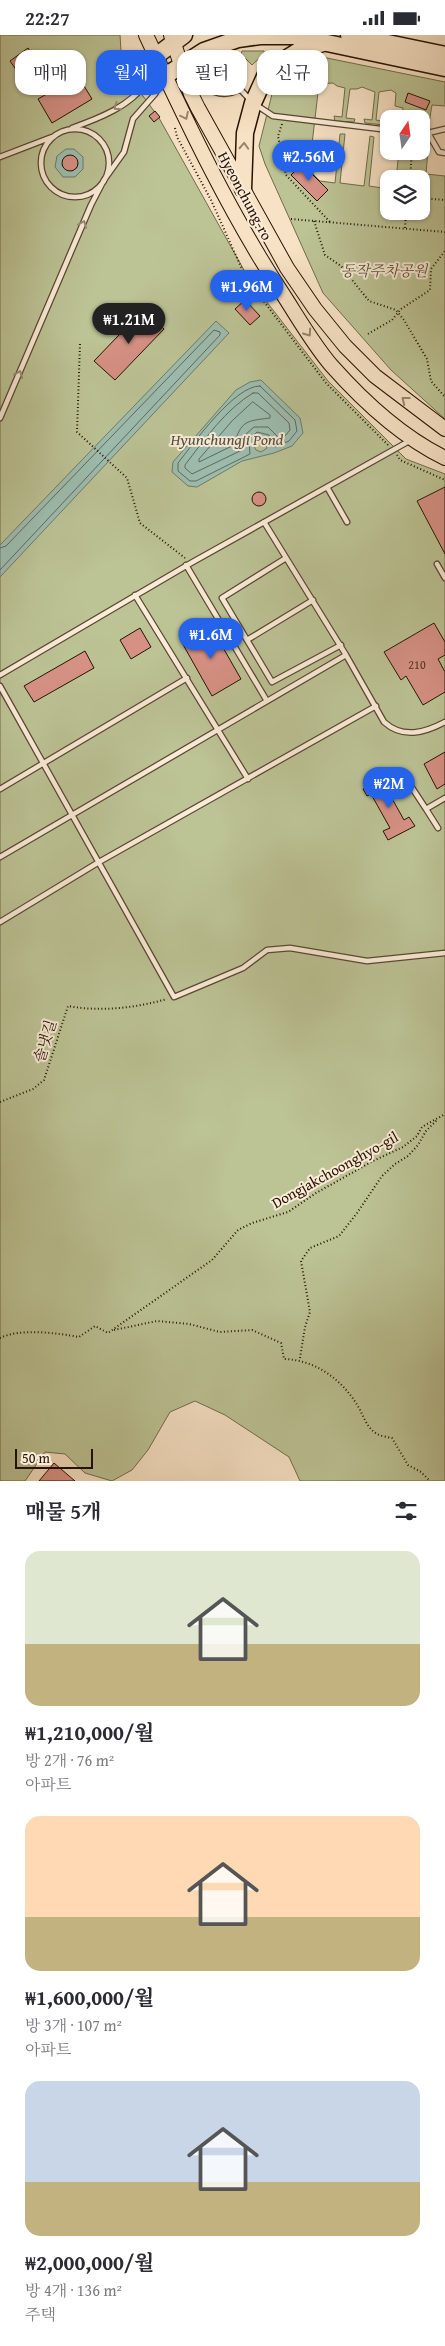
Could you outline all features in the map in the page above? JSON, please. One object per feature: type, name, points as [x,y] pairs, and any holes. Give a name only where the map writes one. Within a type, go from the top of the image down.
[{"type":"highway","points":[[349,35],[445,55]]},
{"type":"highway","points":[[207,50],[238,39],[260,36],[294,36],[445,68]]},
{"type":"highway","points":[[162,50],[176,37]]},
{"type":"highway","points":[[243,189],[245,133],[253,103],[268,70],[300,50],[326,42]]},
{"type":"main road","name":"Hyeonchung-ro","points":[[146,35],[153,50]]},
{"type":"main road","name":"Hyeonchung-ro","points":[[176,37],[178,50]]},
{"type":"main road","name":"Hyeonchung-ro","points":[[167,80],[236,217],[304,328],[330,364],[360,395],[414,439],[445,458]]},
{"type":"main road","name":"Hyeonchung-ro","points":[[192,95],[287,267],[315,309],[345,347],[394,391],[445,429]]},
{"type":"lane","points":[[0,157],[103,117],[135,95]]},
{"type":"lane","points":[[0,418],[91,205],[104,181],[124,152],[133,119],[153,95]]},
{"type":"lane","points":[[246,95],[253,103],[273,116],[380,129]]},
{"type":"lane","points":[[72,129],[82,130],[100,141],[109,160],[104,181],[86,195],[75,197],[63,195],[49,185],[41,170],[41,158],[44,147],[61,132],[72,129]]},
{"type":"lane","points":[[430,133],[445,129]]},
{"type":"lane","points":[[430,136],[439,152],[445,153]]},
{"type":"lane","points":[[0,675],[189,564],[414,439]]},
{"type":"lane","points":[[327,487],[346,522]]},
{"type":"lane","points":[[264,522],[341,645],[384,721],[392,729],[413,733],[427,730],[445,722]]},
{"type":"lane","points":[[286,558],[222,598],[272,682],[341,645]]},
{"type":"lane","points":[[189,564],[267,701]]},
{"type":"lane","points":[[436,564],[445,578]]},
{"type":"lane","points":[[135,595],[248,779]]},
{"type":"lane","points":[[247,639],[313,600]]},
{"type":"lane","points":[[0,857],[346,655]]},
{"type":"lane","points":[[0,789],[187,678]]},
{"type":"lane","points":[[1,689],[174,997],[244,968],[267,950],[290,947],[367,961],[445,953]]},
{"type":"lane","points":[[0,922],[99,862],[376,706]]},
{"type":"lane","points":[[405,777],[438,828]]},
{"type":"lane","points":[[426,809],[445,798]]},
{"type":"path","points":[[291,125],[282,124],[278,136],[286,175],[330,223]]},
{"type":"path","points":[[430,199],[445,200]]},
{"type":"path","points":[[291,219],[445,232]]},
{"type":"path","points":[[404,228],[405,220]]},
{"type":"path","points":[[314,221],[326,255],[340,266],[368,301],[386,305],[398,313],[427,359],[431,381],[445,397]]},
{"type":"path","points":[[368,334],[392,320],[398,313],[430,290],[431,269],[445,251]]},
{"type":"path","points":[[80,345],[77,432],[127,477],[140,523],[189,564]]},
{"type":"path","name":"솔냇길","points":[[0,1102],[33,1089],[44,1080],[68,1006],[86,1009],[126,1008],[174,997]]},
{"type":"path","name":"Dongjakchoonghyo-gil","points":[[110,1331],[212,1260],[238,1230],[252,1223],[288,1212],[316,1193],[372,1161],[403,1147],[417,1137],[422,1127],[445,1114]]},
{"type":"path","points":[[300,1359],[305,1327],[310,1312],[301,1261],[310,1248],[339,1236],[382,1176],[408,1156],[418,1145],[426,1131],[440,1117]]},
{"type":"path","points":[[0,1338],[20,1333],[60,1334],[79,1337],[95,1326],[108,1333],[126,1326],[157,1321],[189,1324],[220,1332],[252,1330],[282,1343],[284,1359],[300,1359],[329,1373],[351,1395],[366,1423],[377,1434],[392,1438],[408,1465],[422,1472],[430,1481]]},
{"type":"green space","points":[[0,35],[120,35],[121,50],[96,50],[96,95],[142,95],[159,118],[249,279],[328,381],[406,459],[445,474],[445,1481],[300,1481],[289,1457],[225,1415],[195,1401],[170,1412],[148,1450],[132,1470],[112,1481],[85,1473],[65,1454],[45,1452],[25,1481],[0,1481]]},
{"type":"green space","points":[[247,51],[257,51],[257,60],[252,65],[247,60]]},
{"type":"green space","name":"동작주차공원","points":[[328,58],[445,82],[445,106],[432,105],[430,117],[430,110],[403,110],[403,108],[395,106],[396,93],[391,90],[379,92],[376,120],[380,121],[380,125],[365,123],[364,119],[372,120],[375,92],[362,87],[350,89],[346,118],[355,119],[354,122],[335,121],[334,116],[342,117],[345,88],[333,83],[328,83]]},
{"type":"green space","name":"동작주차공원","points":[[272,95],[318,95],[309,170],[320,181],[335,183],[340,134],[345,134],[340,183],[364,186],[370,136],[374,137],[369,186],[380,188],[380,220],[430,220],[430,174],[445,176],[445,419],[391,370],[323,293],[265,164],[259,146]]},
{"type":"green space","name":"동작주차공원","points":[[398,160],[427,160],[426,170],[397,170]]},
{"type":"water","points":[[66,149],[74,149],[83,157],[83,169],[75,177],[63,177],[55,167],[57,156]],"holes":[[[69,156],[75,157],[78,163],[77,168],[72,171],[65,169],[62,165],[65,158]]]},
{"type":"water","points":[[216,321],[229,333],[0,577],[0,545]]},
{"type":"water","name":"Hyunchungji Pond","points":[[261,380],[300,418],[303,433],[292,446],[274,453],[242,461],[197,487],[188,486],[172,472],[173,462],[236,390],[250,382]],"holes":[[[259,437],[265,439],[267,448],[261,452],[256,450],[253,444]]]},
{"type":"building","points":[[15,57],[15,68],[10,61]]},
{"type":"building","points":[[86,89],[92,99],[52,123],[38,99],[45,95],[86,95]]},
{"type":"building","points":[[408,93],[430,101],[426,110],[405,102]]},
{"type":"building","points":[[155,111],[160,117],[154,122],[149,116]]},
{"type":"building","points":[[70,155],[76,157],[78,163],[76,169],[70,171],[64,169],[62,163],[64,157]]},
{"type":"building","points":[[302,164],[328,190],[317,201],[291,175]]},
{"type":"building","points":[[245,300],[260,316],[250,325],[235,309]]},
{"type":"building","points":[[144,309],[164,329],[115,380],[94,361]]},
{"type":"building","points":[[445,487],[445,554],[417,501]]},
{"type":"building","points":[[259,492],[264,494],[266,499],[264,504],[259,506],[254,504],[252,499],[254,494]]},
{"type":"building","points":[[434,623],[445,642],[445,655],[438,659],[445,672],[445,692],[423,705],[406,676],[401,680],[384,652]]},
{"type":"building","points":[[210,625],[241,679],[212,696],[181,641]]},
{"type":"building","points":[[140,628],[151,647],[131,659],[120,640]]},
{"type":"building","points":[[85,651],[94,668],[34,702],[24,686]]},
{"type":"building","points":[[445,752],[445,784],[437,789],[424,764]]},
{"type":"building","points":[[388,776],[392,782],[385,786],[404,820],[409,817],[415,826],[388,840],[383,831],[390,828],[371,794],[367,796],[363,789]]},
{"type":"building","points":[[54,1463],[75,1481],[39,1481]]}]
